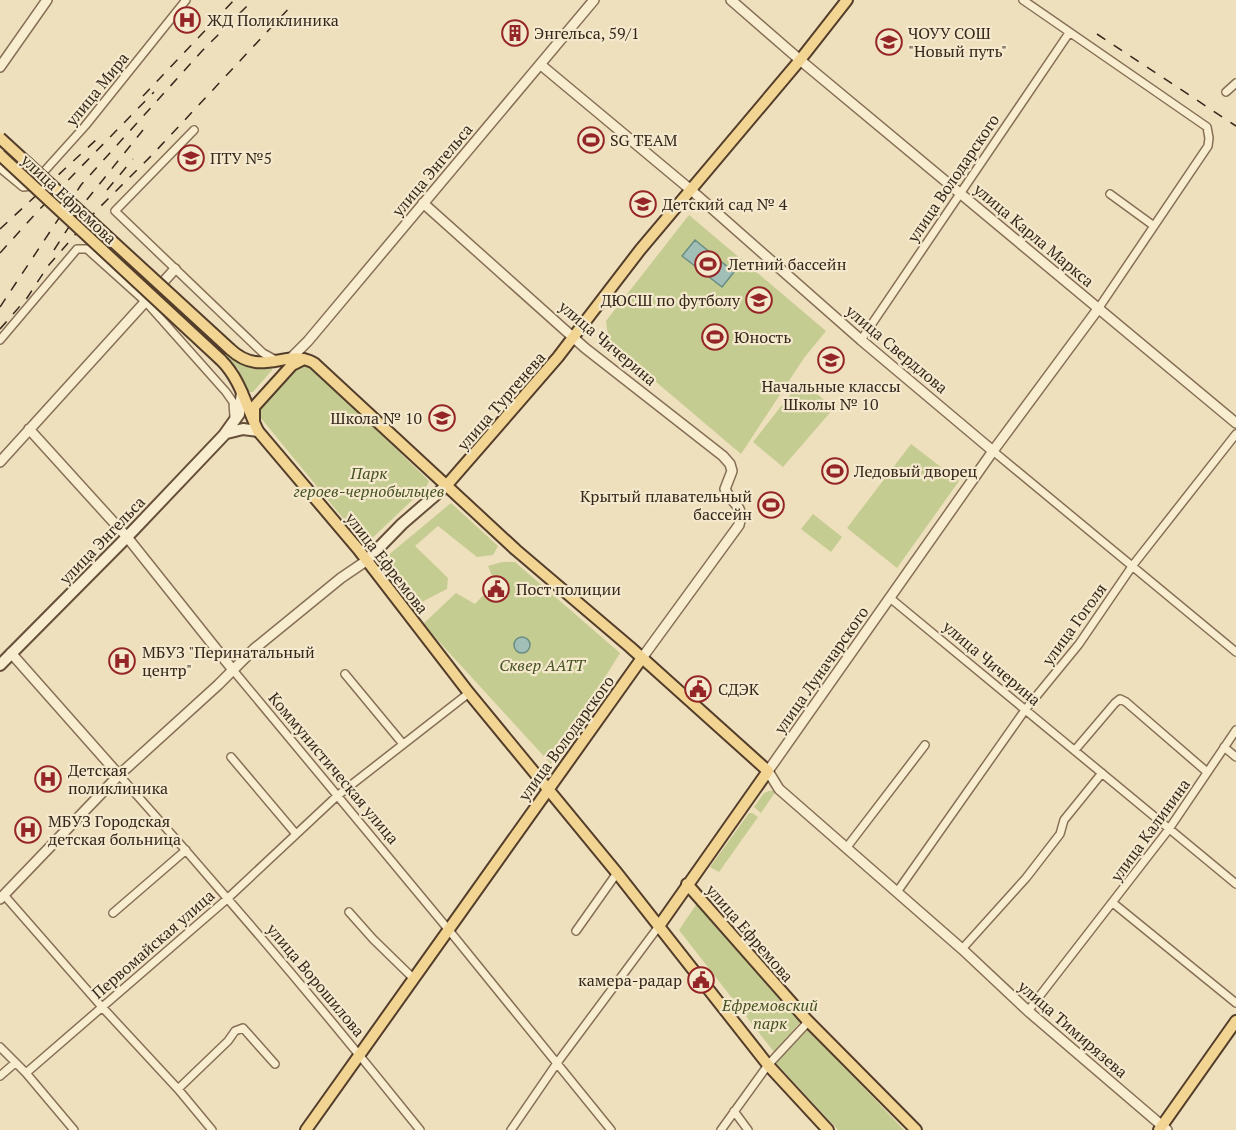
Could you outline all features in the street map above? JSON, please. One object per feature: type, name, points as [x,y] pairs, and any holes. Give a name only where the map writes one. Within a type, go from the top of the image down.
[{"type":"main road","name":"улица Тургенева","points":[[366,561],[403,523],[446,486],[518,405],[640,250],[800,60],[847,0]]},
{"type":"main road","name":"улица Ефремова","points":[[0,138],[243,359],[255,362],[286,359],[311,361]]},
{"type":"main road","name":"улица Ефремова","points":[[0,156],[234,374],[258,430],[358,549],[469,693],[617,873],[768,1065],[828,1130]]},
{"type":"main road","points":[[224,435],[243,429],[258,430],[253,418],[254,407],[292,365],[298,361],[311,361],[516,550],[642,658],[768,771]]},
{"type":"main road","name":"улица Энгельса","points":[[0,665],[224,435],[239,414],[242,392]]},
{"type":"main road","name":"улица Володарского","points":[[306,1130],[642,658]]},
{"type":"main road","name":"улица Луначарского","points":[[659,926],[768,771]]},
{"type":"main road","name":"улица Ефремова","points":[[687,884],[808,1022],[916,1130]]},
{"type":"main road","points":[[1162,1128],[1236,1021]]},
{"type":"street","points":[[0,67],[47,0]]},
{"type":"street","name":"улица Мира","points":[[23,187],[31,186],[79,133],[186,0]]},
{"type":"street","name":"улица Энгельса","points":[[286,359],[308,341],[594,0]]},
{"type":"street","name":"улица Карла Маркса","points":[[731,0],[1236,423]]},
{"type":"street","points":[[1023,0],[1069,33]]},
{"type":"street","name":"улица Луначарского","points":[[768,771],[993,451],[1098,309],[1208,146],[1207,127],[1069,33]]},
{"type":"street","name":"улица Володарского","points":[[861,340],[1069,33]]},
{"type":"street","name":"улица Свердлова","points":[[541,65],[691,190],[861,340],[1236,652]]},
{"type":"street","points":[[1226,92],[1236,83]]},
{"type":"street","name":"улица Ефремова","points":[[194,130],[115,211],[268,357],[286,359]]},
{"type":"street","name":"улица Ефремова","points":[[0,168],[23,187]]},
{"type":"street","points":[[1110,194],[1154,226]]},
{"type":"street","name":"улица Чичерина","points":[[423,204],[585,348],[723,456],[730,464],[732,471],[725,489],[728,496],[740,508],[742,516]]},
{"type":"street","points":[[0,340],[77,249],[91,250],[146,302],[232,399],[234,415],[224,435]]},
{"type":"street","points":[[0,462],[175,269]]},
{"type":"street","points":[[250,339],[276,356],[292,352],[308,341]]},
{"type":"street","points":[[308,341],[311,361]]},
{"type":"street","name":"Коммунистическая улица","points":[[29,429],[127,537],[233,670],[448,929],[610,1130]]},
{"type":"street","name":"улица Гоголя","points":[[897,892],[1026,710],[1079,644],[1133,566],[1236,434]]},
{"type":"street","name":"улица Володарского","points":[[642,658],[739,525],[742,516]]},
{"type":"street","name":"улица Тургенева","points":[[2,897],[119,775],[254,649],[341,578],[366,561]]},
{"type":"street","name":"улица Чичерина","points":[[890,598],[1236,884]]},
{"type":"street","name":"улица Ворошилова","points":[[11,653],[186,850],[359,1054],[420,1130]]},
{"type":"street","points":[[345,674],[403,744]]},
{"type":"street","name":"Первомайская улица","points":[[26,1073],[227,899],[337,796],[469,693]]},
{"type":"street","name":"улица Калинина","points":[[1076,750],[1115,702],[1120,699],[1207,772]]},
{"type":"street","name":"улица Калинина","points":[[1028,1011],[1169,829],[1236,730]]},
{"type":"street","points":[[847,847],[925,745]]},
{"type":"street","points":[[1224,747],[1236,757]]},
{"type":"street","points":[[231,757],[296,834]]},
{"type":"street","name":"улица Тимирязева","points":[[768,771],[779,789],[1162,1128]]},
{"type":"street","points":[[962,949],[1026,878],[1060,834],[1064,820],[1102,772]]},
{"type":"street","points":[[113,913],[186,850]]},
{"type":"street","points":[[576,931],[617,873]]},
{"type":"street","points":[[2,897],[178,1089],[212,1130]]},
{"type":"street","name":"улица Калинина","points":[[1113,903],[1236,1003]]},
{"type":"street","points":[[349,912],[413,978]]},
{"type":"street","name":"улица Луначарского","points":[[511,1130],[557,1063],[659,926]]},
{"type":"street","points":[[721,1130],[768,1065],[808,1022]]},
{"type":"street","points":[[178,1089],[228,1041],[235,1031],[243,1028],[275,1064]]},
{"type":"street","points":[[0,1047],[26,1073],[74,1130]]},
{"type":"street","points":[[0,1076],[15,1063]]},
{"type":"street","points":[[734,1111],[748,1130]]},
{"type":"green space","name":"Юность","points":[[689,215],[826,331],[804,358],[741,454],[609,342],[606,321]]},
{"type":"green space","points":[[166,293],[240,362],[254,367],[272,368],[253,392],[248,392],[238,369],[164,296]]},
{"type":"green space","name":"Парк героев-чернобыльцев","points":[[299,364],[311,366],[429,481],[426,487],[365,545],[260,417],[260,404]]},
{"type":"green space","points":[[801,381],[834,408],[783,467],[753,442]]},
{"type":"green space","points":[[911,444],[959,481],[897,568],[847,528]]},
{"type":"green space","points":[[451,503],[498,546],[493,555],[477,557],[438,526],[415,546],[448,578],[447,589],[416,605],[380,562]]},
{"type":"green space","points":[[813,514],[842,537],[831,552],[801,529]]},
{"type":"green space","name":"Сквер ААТТ","points":[[502,562],[515,562],[620,653],[551,764],[423,624],[456,593],[475,604],[495,583],[488,566]]},
{"type":"green space","points":[[776,791],[761,813],[754,807],[764,793]]},
{"type":"green space","points":[[749,813],[758,817],[719,872],[710,867]]},
{"type":"green space","name":"Ефремовский парк","points":[[698,902],[802,1020],[774,1052],[679,930]]},
{"type":"green space","name":"Ефремовский парк","points":[[806,1027],[904,1130],[838,1130],[775,1062]]},
{"type":"water","name":"Летний бассейн","points":[[695,240],[734,272],[722,287],[682,256]]},
{"type":"water","points":[[519,637],[525,637],[530,645],[528,651],[519,653],[514,648],[514,642]]},
{"type":"railway","points":[[143,96],[234,0]]},
{"type":"railway","points":[[0,307],[81,185],[202,51],[253,0]]},
{"type":"railway","points":[[0,329],[27,298],[48,266],[95,212],[153,154],[293,4]]},
{"type":"railway","points":[[1097,34],[1236,126]]},
{"type":"railway","points":[[0,253],[154,92]]},
{"type":"railway","points":[[54,250],[85,202],[143,130]]},
{"type":"railway","points":[[0,229],[97,139]]},
{"type":"railway","points":[[107,190],[133,159]]},
{"type":"place","name":"ЖД Поликлиника","points":[[187,20]]},
{"type":"place","name":"Энгельса, 59/1","points":[[515,33]]},
{"type":"place","name":"ЧОУУ СОШ \"Новый путь\"","points":[[889,42]]},
{"type":"place","name":"SG TEAM","points":[[591,140]]},
{"type":"place","name":"ПТУ №5","points":[[191,158]]},
{"type":"place","name":"Детский сад № 4","points":[[643,204]]},
{"type":"place","name":"Летний бассейн","points":[[708,264]]},
{"type":"place","name":"ДЮСШ по футболу","points":[[759,300]]},
{"type":"place","name":"Юность","points":[[715,337]]},
{"type":"place","name":"Начальные классы Школы № 10","points":[[831,360]]},
{"type":"place","name":"Школа № 10","points":[[442,418]]},
{"type":"place","name":"Ледовый дворец","points":[[835,471]]},
{"type":"place","name":"Крытый плавательный бассейн","points":[[771,505]]},
{"type":"place","name":"Пост полиции","points":[[496,589]]},
{"type":"place","name":"МБУЗ \"Перинатальный центр\"","points":[[122,661]]},
{"type":"place","name":"СДЭК","points":[[698,689]]},
{"type":"place","name":"Детская поликлиника","points":[[48,779]]},
{"type":"place","name":"МБУЗ Городская детская больница","points":[[28,830]]},
{"type":"place","name":"камера-радар","points":[[701,980]]}]
